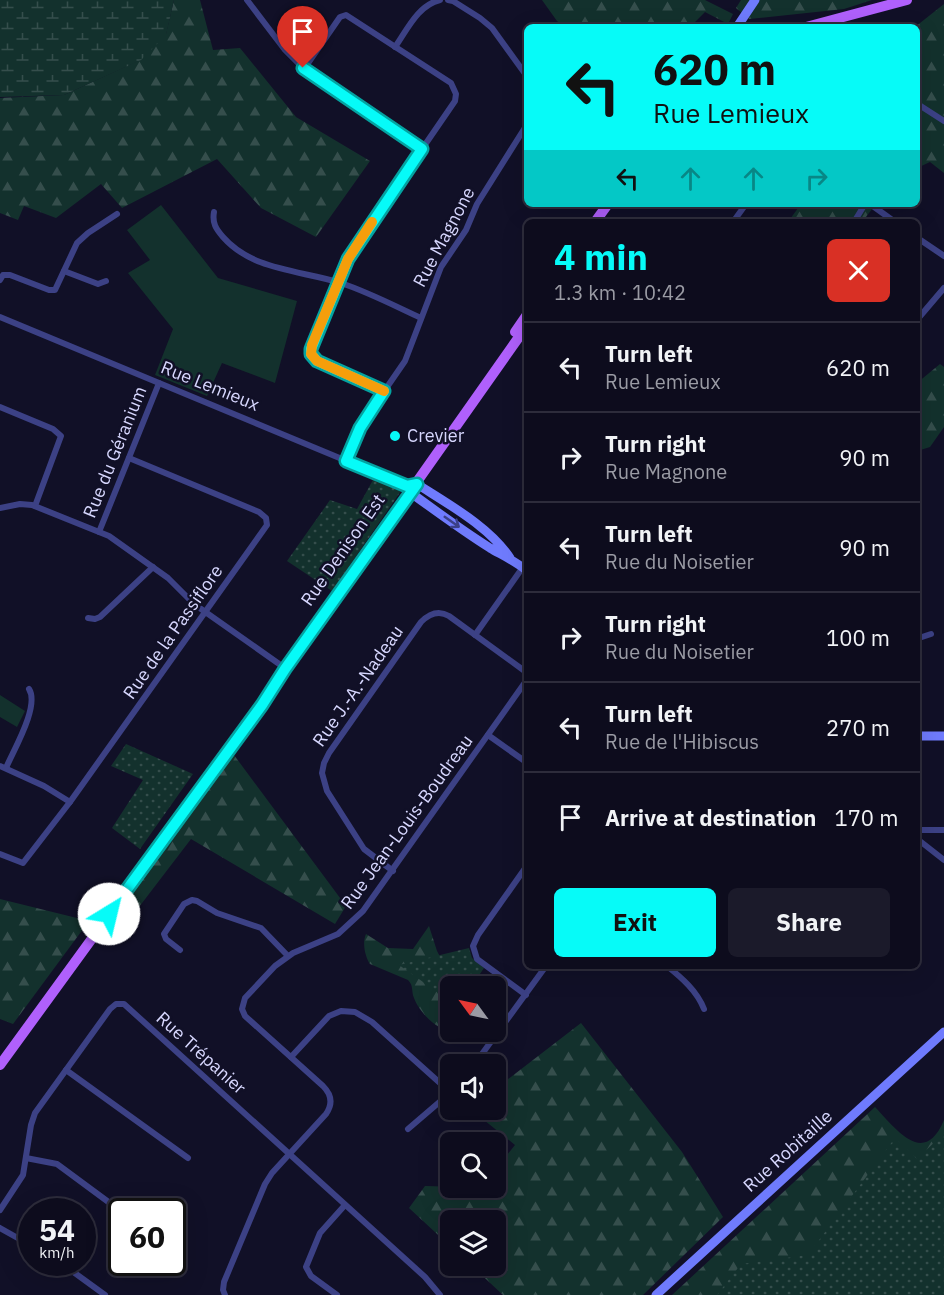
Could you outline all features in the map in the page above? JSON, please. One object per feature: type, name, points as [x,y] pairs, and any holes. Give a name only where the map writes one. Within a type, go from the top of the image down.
[{"type":"main road","points":[[817,24],[907,0]]},
{"type":"main road","name":"Rue Denison Est","points":[[231,745],[282,666],[412,488],[524,319]]},
{"type":"main road","name":"Rue Denison Est","points":[[0,1065],[262,705],[524,330]]},
{"type":"street","points":[[247,0],[285,50],[304,69],[422,149]]},
{"type":"street","points":[[395,47],[421,9],[431,2],[440,0]]},
{"type":"street","points":[[448,0],[480,18],[492,28],[524,72]]},
{"type":"street","points":[[738,24],[755,0]]},
{"type":"street","points":[[304,69],[340,17],[346,15],[451,83],[456,94],[454,101],[350,254],[312,345],[311,354],[317,361],[384,391]]},
{"type":"street","points":[[920,106],[944,121]]},
{"type":"street","name":"Rue Magnone","points":[[346,461],[360,428],[405,361],[441,267],[466,230],[477,204],[524,129]]},
{"type":"street","points":[[856,219],[866,207]]},
{"type":"street","points":[[873,207],[891,219]]},
{"type":"street","points":[[214,212],[214,224],[219,233],[232,247],[245,256],[261,263],[338,282],[421,318]]},
{"type":"street","points":[[0,278],[10,275],[52,290],[57,287],[81,238],[117,214]]},
{"type":"street","points":[[920,240],[944,256]]},
{"type":"street","points":[[64,271],[98,284],[106,280]]},
{"type":"street","points":[[920,316],[944,288]]},
{"type":"street","name":"Rue Lemieux","points":[[0,317],[412,488],[492,550],[524,567]]},
{"type":"street","name":"Rue du Géranium","points":[[99,532],[159,383]]},
{"type":"street","points":[[0,408],[57,430],[61,436],[35,506]]},
{"type":"street","name":"Rue de la Passiflore","points":[[0,854],[22,863],[70,802],[267,525],[266,518],[259,512],[129,458]]},
{"type":"street","points":[[0,508],[20,504],[35,506],[109,536],[168,578],[191,602],[282,666]]},
{"type":"street","points":[[88,618],[100,617],[153,567]]},
{"type":"street","points":[[476,635],[524,569]]},
{"type":"street","name":"Rue J.-A.-Nadeau","points":[[393,871],[368,853],[360,844],[327,791],[323,778],[324,763],[335,744],[426,617],[434,613],[444,613],[524,671]]},
{"type":"street","points":[[920,637],[931,633]]},
{"type":"street","name":"Rue Jean-Louis-Boudreau","points":[[225,1295],[224,1282],[265,1184],[272,1173],[326,1114],[332,1099],[327,1089],[245,1016],[242,1009],[245,998],[275,966],[288,956],[332,937],[363,911],[524,684]]},
{"type":"street","points":[[30,689],[33,697],[31,711],[3,767],[44,786],[70,802]]},
{"type":"street","points":[[488,735],[524,761]]},
{"type":"street","points":[[920,736],[944,736]]},
{"type":"street","points":[[920,830],[944,830]]},
{"type":"street","points":[[920,841],[944,860]]},
{"type":"street","points":[[524,870],[478,935],[473,946],[477,958],[526,995]]},
{"type":"street","points":[[180,950],[166,939],[164,934],[184,904],[192,900],[201,902],[217,913],[261,928],[288,956]]},
{"type":"street","points":[[482,1054],[544,969]]},
{"type":"street","points":[[670,969],[693,990],[704,1009]]},
{"type":"street","name":"Rue Trépanier","points":[[0,1210],[24,1175],[33,1119],[112,1006],[124,1004],[290,1154],[436,1293]]},
{"type":"street","points":[[291,1057],[325,1019],[335,1013],[348,1011],[368,1018],[440,1084]]},
{"type":"street","name":"Rue Robitaille","points":[[656,1295],[944,1032]]},
{"type":"street","points":[[66,1070],[188,1158]]},
{"type":"street","points":[[408,1129],[440,1102]]},
{"type":"street","points":[[26,1158],[57,1164],[108,1202]]},
{"type":"street","points":[[337,1295],[311,1276],[306,1267],[320,1233],[345,1205]]},
{"type":"street","points":[[0,1228],[18,1238]]},
{"type":"street","points":[[79,1276],[105,1295]]},
{"type":"green space","points":[[0,0],[174,0],[166,35],[141,60],[64,95],[0,97]]},
{"type":"green space","points":[[174,0],[200,0],[213,50],[240,48],[296,117],[370,161],[316,237],[261,208],[217,159],[122,208],[101,184],[56,218],[24,206],[18,220],[0,213],[0,98],[64,95],[140,60],[166,34]]},
{"type":"green space","points":[[542,0],[705,0],[733,14],[728,24],[705,12],[693,24],[561,24]]},
{"type":"green space","points":[[741,0],[872,0],[844,9],[749,19],[736,8]]},
{"type":"green space","points":[[944,4],[944,173],[930,162],[920,167],[919,24]]},
{"type":"green space","points":[[161,205],[218,278],[297,301],[275,383],[222,363],[207,396],[155,375],[173,329],[128,273],[150,260],[127,230]]},
{"type":"green space","points":[[799,207],[874,207],[864,219],[790,219]]},
{"type":"green space","points":[[940,364],[944,367],[944,427],[930,447],[920,450],[920,381]]},
{"type":"green space","points":[[374,478],[401,491],[332,591],[287,561],[330,500],[357,509]]},
{"type":"green space","points":[[0,695],[25,711],[17,727],[0,717]]},
{"type":"green space","points":[[262,705],[231,751],[346,906],[335,924],[191,839],[113,941],[106,930]]},
{"type":"green space","points":[[126,744],[193,774],[140,849],[112,828],[143,780],[111,766]]},
{"type":"green space","points":[[0,899],[89,921],[13,1024],[0,1019]]},
{"type":"green space","points":[[429,926],[437,951],[450,976],[440,976],[440,1027],[428,1018],[418,1006],[408,980],[370,964],[365,953],[366,934],[388,948],[413,949]]},
{"type":"green space","points":[[469,948],[472,958],[484,968],[479,976],[440,976],[440,994],[399,965]]},
{"type":"green space","points":[[581,1023],[682,1152],[723,1217],[643,1295],[503,1295],[483,1276],[506,1276],[506,1210],[440,1210],[440,1237],[409,1208],[425,1186],[440,1186],[440,1198],[506,1198],[506,1156],[515,1145],[506,1138],[506,1132],[499,1132],[484,1120],[506,1120],[506,1081]]},
{"type":"green space","points":[[875,1107],[901,1133],[919,1143],[928,1141],[936,1134],[944,1120],[944,1164],[824,1261],[734,1295],[672,1295]]},
{"type":"green space","points":[[944,1133],[944,1295],[717,1295],[741,1264],[808,1255],[895,1138],[917,1159]]},
{"type":"slow traffic","points":[[372,222],[348,259],[312,345],[311,354],[317,361],[384,391]]},
{"type":"place","name":"Crevier","points":[[395,436]]},
{"type":"route","points":[[109,914],[262,705],[285,669],[417,484],[407,486],[346,461],[360,428],[384,391],[317,361],[311,354],[311,349],[348,259],[422,149],[303,68]]}]
